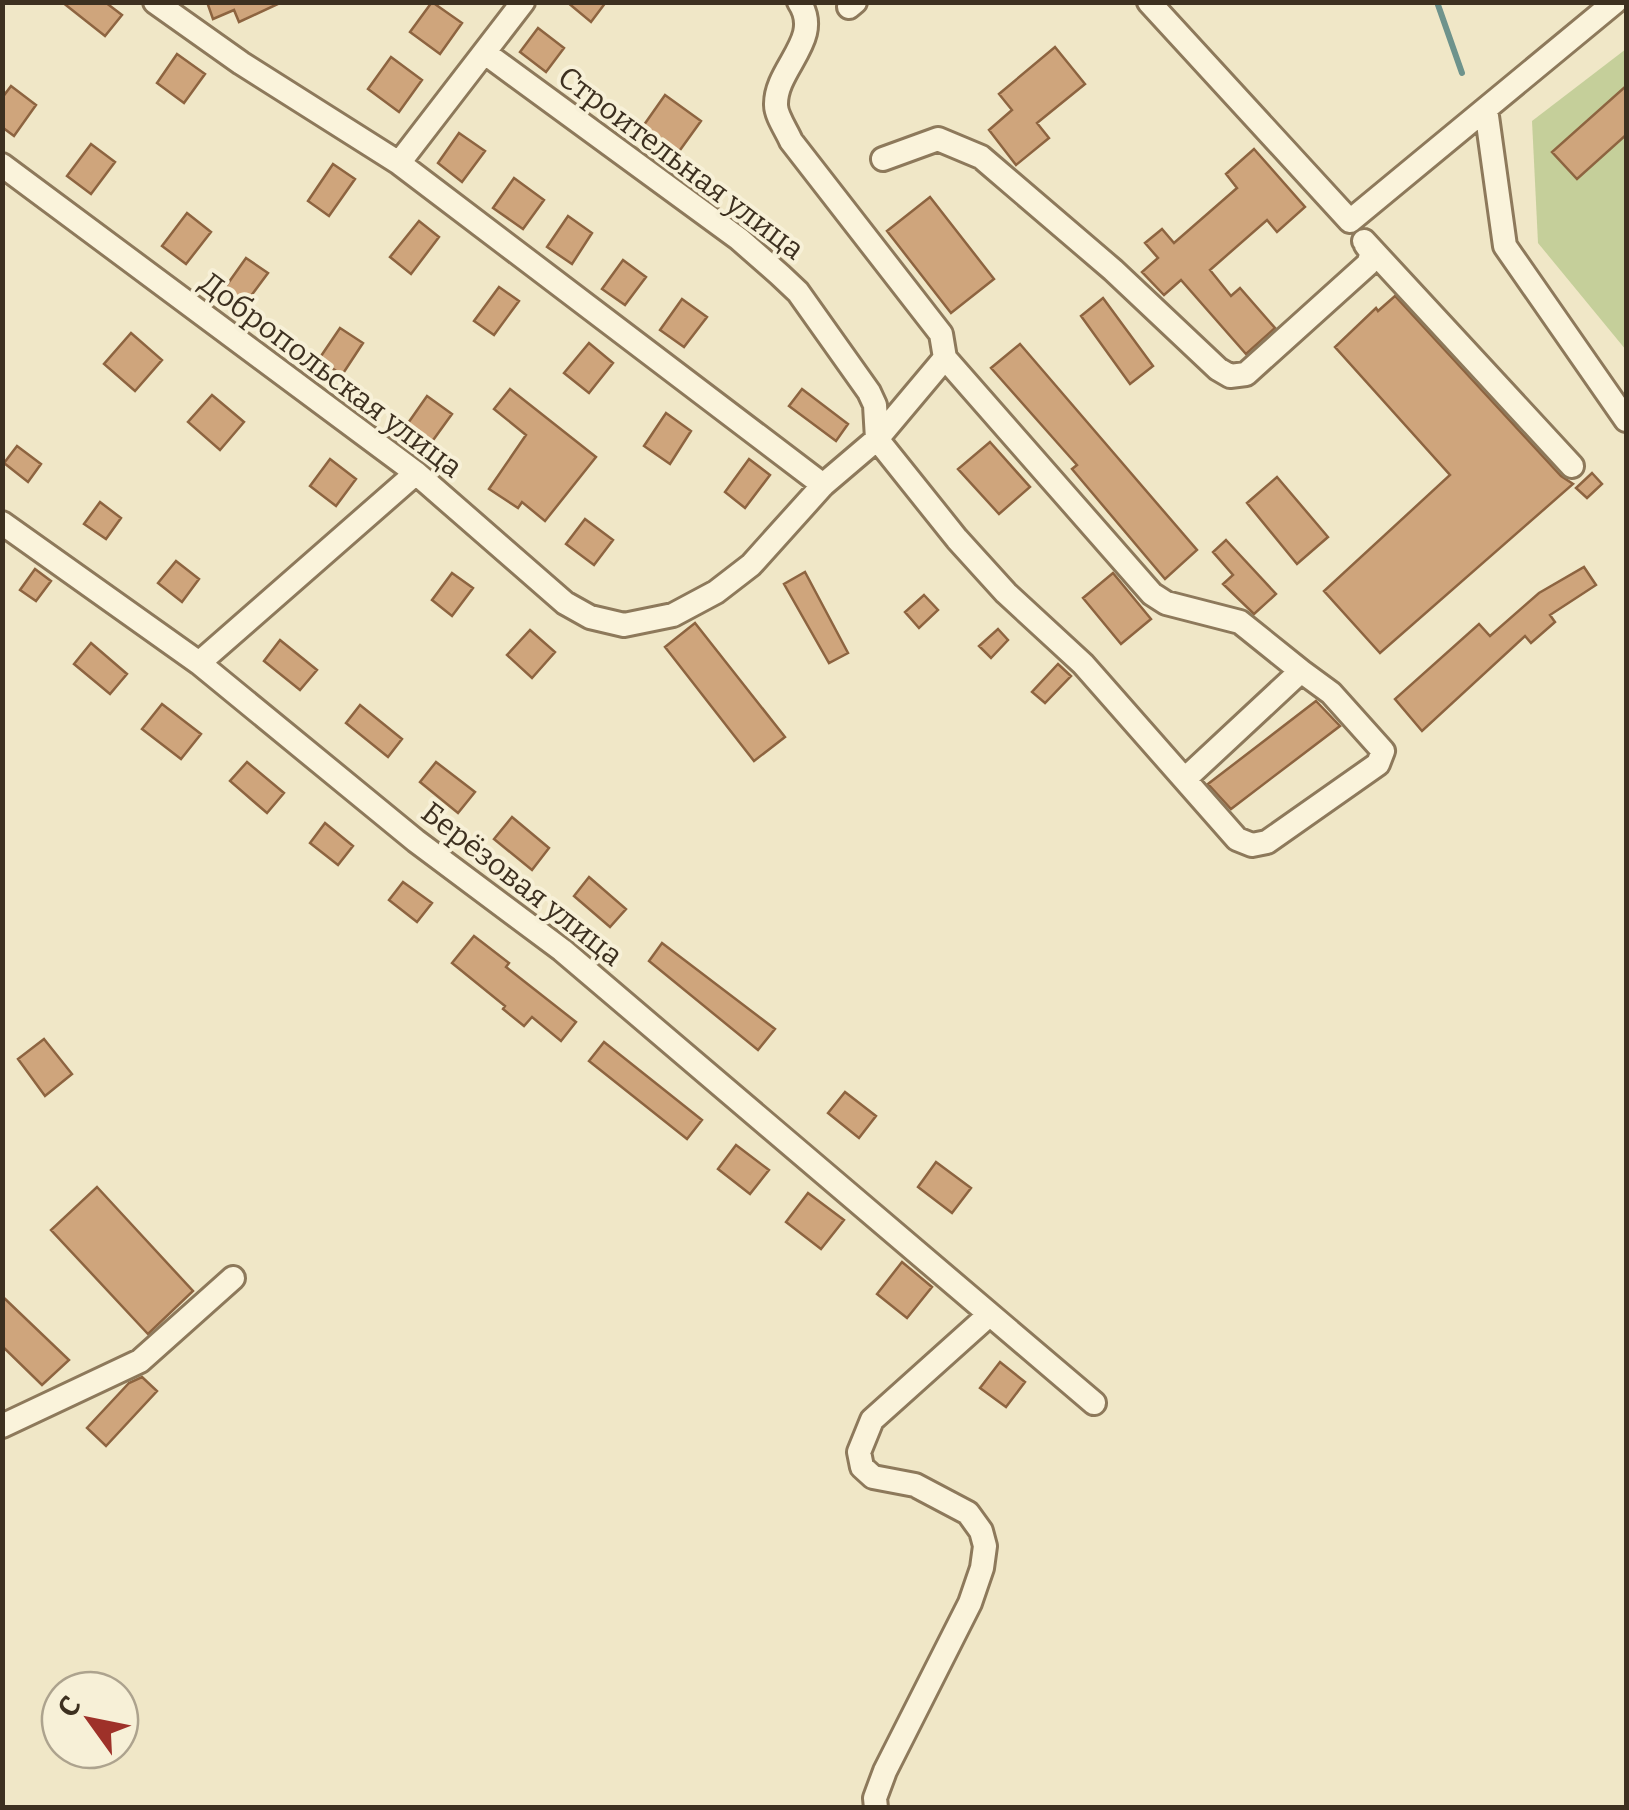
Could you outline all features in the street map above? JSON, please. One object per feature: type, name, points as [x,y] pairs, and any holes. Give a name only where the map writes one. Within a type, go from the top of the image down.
[{"type":"street","points":[[155,2],[241,63],[399,164],[823,485],[878,439],[945,358]]},
{"type":"street","points":[[399,164],[522,2]]},
{"type":"street","points":[[798,2],[803,7],[807,37],[786,72],[776,106],[791,142],[941,334],[945,358],[1152,594],[1166,603],[1240,622],[1331,693],[1381,748],[1378,764],[1268,842],[1252,844],[1236,839],[1083,664],[994,580],[878,439]]},
{"type":"street","points":[[883,159],[938,139],[981,156],[1113,270],[1207,360],[1230,376],[1246,374],[1368,264],[1372,254],[1350,221],[1149,2]]},
{"type":"street","points":[[1350,221],[1615,2]]},
{"type":"street","name":"Строительная улица","points":[[485,52],[739,239],[789,283],[869,392],[875,405],[878,439]]},
{"type":"street","points":[[1486,109],[1505,246],[1626,420]]},
{"type":"street","name":"Добропольская улица","points":[[2,165],[416,474],[565,603],[590,617],[624,625],[673,615],[716,592],[751,565],[823,485]]},
{"type":"street","points":[[1366,245],[1572,466]]},
{"type":"street","points":[[199,663],[416,474]]},
{"type":"street","name":"Берёзовая улица","points":[[2,522],[199,663],[416,841],[577,962],[1094,1403]]},
{"type":"street","points":[[1185,779],[1301,672]]},
{"type":"street","points":[[2,1426],[140,1361],[233,1278]]},
{"type":"street","points":[[876,1808],[875,1798],[885,1771],[970,1604],[985,1546],[981,1531],[968,1513],[914,1485],[872,1477],[862,1466],[859,1452],[872,1420],[988,1314]]},
{"type":"green space","points":[[1626,49],[1626,350],[1538,243],[1532,121]]},
{"type":"building","points":[[62,2],[105,2],[122,15],[105,36]]},
{"type":"building","points":[[207,2],[282,2],[239,22],[234,10],[213,19]]},
{"type":"building","points":[[432,2],[462,23],[440,54],[410,32]]},
{"type":"building","points":[[567,2],[606,2],[591,22]]},
{"type":"building","points":[[538,28],[564,48],[546,72],[520,52]]},
{"type":"building","points":[[1055,47],[1085,84],[1037,123],[1049,138],[1016,165],[989,130],[1012,110],[999,94]]},
{"type":"building","points":[[177,54],[205,74],[184,103],[157,83]]},
{"type":"building","points":[[391,57],[422,80],[399,112],[368,89]]},
{"type":"building","points":[[11,86],[36,105],[14,136],[2,127],[2,98]]},
{"type":"building","points":[[1626,86],[1626,135],[1577,179],[1552,152]]},
{"type":"building","points":[[665,95],[701,121],[675,157],[639,132]]},
{"type":"building","points":[[459,133],[485,151],[462,182],[438,163]]},
{"type":"building","points":[[91,144],[115,162],[91,194],[67,176]]},
{"type":"building","points":[[1254,149],[1305,207],[1277,232],[1267,220],[1210,270],[1231,296],[1240,288],[1275,328],[1246,354],[1181,280],[1164,295],[1142,272],[1158,258],[1145,243],[1162,229],[1174,243],[1237,188],[1226,174]]},
{"type":"building","points":[[333,164],[355,179],[329,216],[308,201]]},
{"type":"building","points":[[514,178],[544,200],[523,229],[493,208]]},
{"type":"building","points":[[930,197],[994,279],[951,313],[887,231]]},
{"type":"building","points":[[187,213],[211,232],[186,264],[162,246]]},
{"type":"building","points":[[568,216],[592,233],[572,264],[547,247]]},
{"type":"building","points":[[419,221],[439,237],[411,274],[390,257]]},
{"type":"building","points":[[246,258],[268,273],[245,304],[224,289]]},
{"type":"building","points":[[623,260],[646,277],[625,305],[602,289]]},
{"type":"building","points":[[499,287],[519,301],[494,335],[474,321]]},
{"type":"building","points":[[1395,296],[1561,476],[1573,484],[1380,653],[1324,591],[1450,475],[1335,347],[1376,308],[1378,311]]},
{"type":"building","points":[[1103,298],[1153,366],[1130,384],[1081,316]]},
{"type":"building","points":[[682,299],[707,317],[684,347],[660,330]]},
{"type":"building","points":[[340,328],[363,343],[342,375],[319,359]]},
{"type":"building","points":[[131,333],[162,360],[135,391],[104,364]]},
{"type":"building","points":[[589,343],[613,363],[589,393],[564,373]]},
{"type":"building","points":[[1020,344],[1197,550],[1165,579],[1072,469],[1077,465],[991,368]]},
{"type":"building","points":[[510,389],[596,457],[545,521],[522,502],[518,508],[489,489],[526,435],[494,409]]},
{"type":"building","points":[[802,389],[848,424],[836,441],[789,406]]},
{"type":"building","points":[[212,395],[244,422],[220,450],[188,422]]},
{"type":"building","points":[[427,396],[452,414],[431,443],[406,426]]},
{"type":"building","points":[[666,413],[691,431],[670,464],[644,446]]},
{"type":"building","points":[[990,442],[1030,487],[999,514],[958,469]]},
{"type":"building","points":[[17,446],[41,464],[28,482],[4,463]]},
{"type":"building","points":[[330,459],[356,479],[336,506],[310,486]]},
{"type":"building","points":[[749,459],[770,475],[745,508],[725,492]]},
{"type":"building","points":[[1592,473],[1602,484],[1587,498],[1576,488]]},
{"type":"building","points":[[1277,477],[1328,537],[1297,564],[1247,503]]},
{"type":"building","points":[[100,502],[121,518],[106,539],[84,524]]},
{"type":"building","points":[[585,519],[613,540],[594,565],[566,544]]},
{"type":"building","points":[[1226,540],[1276,594],[1254,614],[1223,584],[1233,575],[1213,552]]},
{"type":"building","points":[[176,561],[199,579],[182,602],[158,583]]},
{"type":"building","points":[[1584,567],[1596,585],[1550,615],[1555,622],[1531,643],[1525,636],[1422,731],[1395,699],[1479,624],[1490,636],[1539,593]]},
{"type":"building","points":[[35,569],[51,581],[36,601],[20,590]]},
{"type":"building","points":[[805,572],[848,653],[829,663],[784,584]]},
{"type":"building","points":[[452,573],[473,588],[452,616],[432,600]]},
{"type":"building","points":[[1113,573],[1151,619],[1121,644],[1083,598]]},
{"type":"building","points":[[924,595],[938,610],[919,628],[905,612]]},
{"type":"building","points":[[695,623],[785,737],[754,761],[665,647]]},
{"type":"building","points":[[998,629],[1008,640],[991,658],[979,646]]},
{"type":"building","points":[[530,630],[555,652],[532,678],[507,655]]},
{"type":"building","points":[[280,640],[317,670],[300,690],[264,661]]},
{"type":"building","points":[[91,643],[127,674],[110,694],[74,664]]},
{"type":"building","points":[[1058,664],[1071,676],[1045,703],[1032,692]]},
{"type":"building","points":[[1316,701],[1340,726],[1231,809],[1208,784]]},
{"type":"building","points":[[162,704],[201,734],[181,759],[142,729]]},
{"type":"building","points":[[360,705],[402,739],[388,757],[346,723]]},
{"type":"building","points":[[247,762],[284,793],[267,813],[230,781]]},
{"type":"building","points":[[436,762],[475,792],[458,813],[420,782]]},
{"type":"building","points":[[512,817],[549,848],[532,870],[494,839]]},
{"type":"building","points":[[325,823],[353,846],[338,865],[310,843]]},
{"type":"building","points":[[589,877],[626,909],[610,927],[574,896]]},
{"type":"building","points":[[403,882],[432,903],[417,922],[389,900]]},
{"type":"building","points":[[474,936],[509,963],[506,967],[576,1022],[561,1041],[532,1017],[524,1026],[452,963]]},
{"type":"building","points":[[662,943],[775,1029],[758,1050],[649,961]]},
{"type":"building","points":[[44,1039],[72,1074],[45,1096],[18,1059]]},
{"type":"building","points":[[604,1042],[702,1120],[687,1139],[589,1061]]},
{"type":"building","points":[[845,1092],[876,1116],[859,1138],[828,1113]]},
{"type":"building","points":[[736,1145],[769,1170],[750,1194],[718,1169]]},
{"type":"building","points":[[936,1162],[971,1188],[952,1213],[918,1187]]},
{"type":"building","points":[[97,1187],[193,1291],[148,1334],[51,1230]]},
{"type":"building","points":[[808,1193],[844,1220],[821,1249],[786,1222]]},
{"type":"building","points":[[902,1262],[932,1287],[907,1318],[877,1294]]},
{"type":"building","points":[[2,1296],[69,1360],[42,1385],[2,1346]]},
{"type":"building","points":[[1000,1362],[1025,1382],[1006,1407],[980,1388]]},
{"type":"building","points":[[142,1377],[157,1391],[106,1446],[87,1428],[129,1383]]},
{"type":"waterway","points":[[1437,2],[1462,73]]}]
